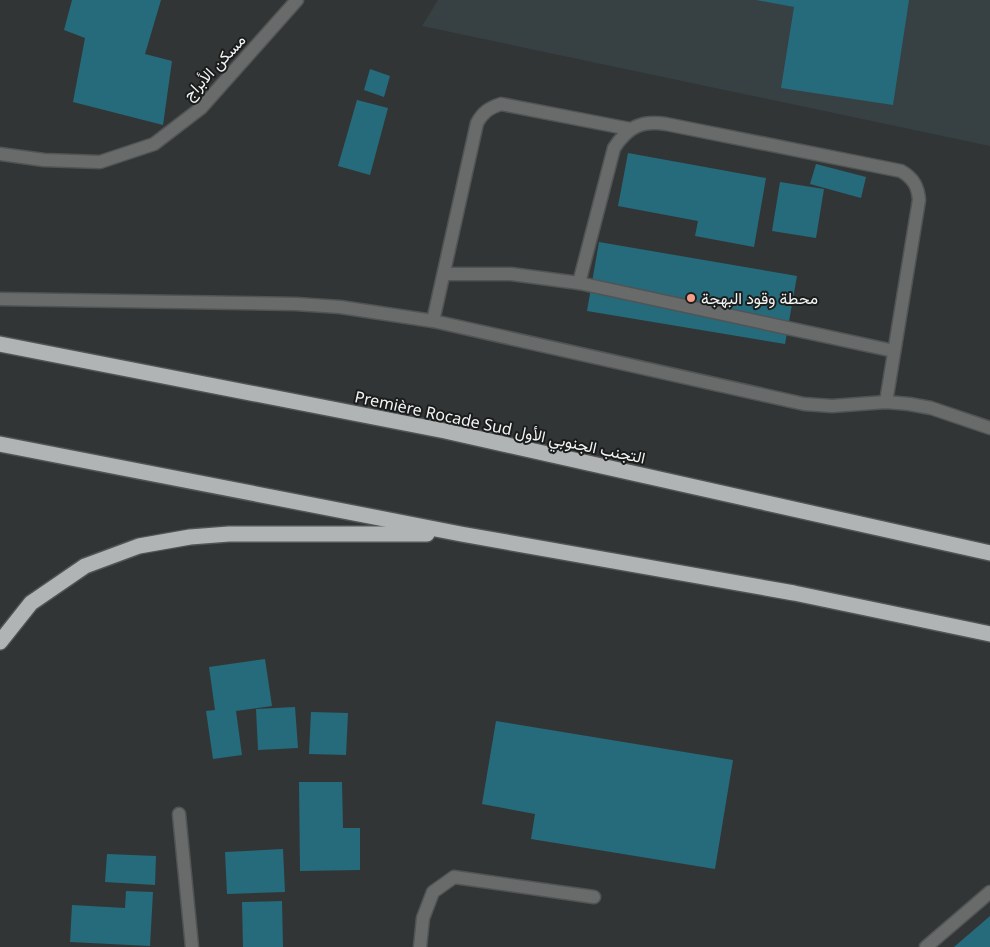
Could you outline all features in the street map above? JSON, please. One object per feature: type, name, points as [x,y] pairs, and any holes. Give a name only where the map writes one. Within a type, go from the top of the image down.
[{"type":"highway","name":"Première Rocade Sud التجنب الجنوبي الأول","points":[[0,344],[445,431],[990,553]]},
{"type":"highway","points":[[0,444],[461,534],[794,593],[990,634]]},
{"type":"highway","points":[[0,642],[31,603],[85,566],[139,546],[190,537],[229,534],[461,534]]},
{"type":"street","name":"مسكن الأبراج","points":[[0,154],[44,160],[100,162],[154,144],[201,108],[296,0]]},
{"type":"street","points":[[433,321],[477,123],[482,114],[490,107],[501,104],[630,129]]},
{"type":"street","points":[[579,283],[614,148],[630,129],[641,124],[654,122],[666,124],[892,169],[909,176],[915,182],[919,200],[886,402]]},
{"type":"street","points":[[444,274],[511,274],[579,283],[894,351]]},
{"type":"street","points":[[0,299],[296,304],[340,307],[433,321],[804,404],[832,406],[886,402],[931,408],[990,428]]},
{"type":"street","points":[[179,814],[192,947]]},
{"type":"street","points":[[420,947],[423,918],[433,892],[454,877],[594,897]]},
{"type":"street","points":[[926,947],[990,892]]},
{"type":"shaded area","points":[[438,0],[990,0],[990,146],[422,26]]},
{"type":"building","points":[[72,0],[161,0],[145,54],[172,61],[163,125],[73,102],[85,38],[64,30]]},
{"type":"building","points":[[756,0],[909,0],[893,105],[781,88],[794,7]]},
{"type":"building","points":[[370,69],[390,76],[384,97],[364,90]]},
{"type":"building","points":[[357,100],[388,108],[370,175],[338,166]]},
{"type":"building","points":[[628,153],[766,178],[754,247],[695,236],[698,221],[618,206]]},
{"type":"building","points":[[816,164],[866,177],[861,198],[810,184]]},
{"type":"building","points":[[780,182],[824,189],[816,238],[772,231]]},
{"type":"building","name":"محطة وقود البهجة","points":[[599,242],[797,276],[785,344],[587,311]]},
{"type":"building","points":[[265,659],[272,706],[236,711],[242,755],[213,759],[206,711],[215,710],[209,667]]},
{"type":"building","points":[[295,707],[298,748],[258,750],[256,709]]},
{"type":"building","points":[[311,712],[348,713],[346,755],[309,754]]},
{"type":"building","points":[[496,721],[733,760],[715,869],[531,839],[535,814],[482,804]]},
{"type":"building","points":[[299,782],[342,782],[343,828],[360,828],[360,870],[300,871]]},
{"type":"building","points":[[283,849],[285,892],[227,894],[225,852]]},
{"type":"building","points":[[107,854],[156,856],[155,885],[105,882]]},
{"type":"building","points":[[126,891],[153,892],[150,946],[70,942],[72,905],[125,908]]},
{"type":"building","points":[[282,901],[283,947],[243,947],[242,902]]},
{"type":"building","points":[[990,916],[990,947],[954,947]]},
{"type":"place","name":"محطة وقود البهجة","points":[[691,298]]}]
